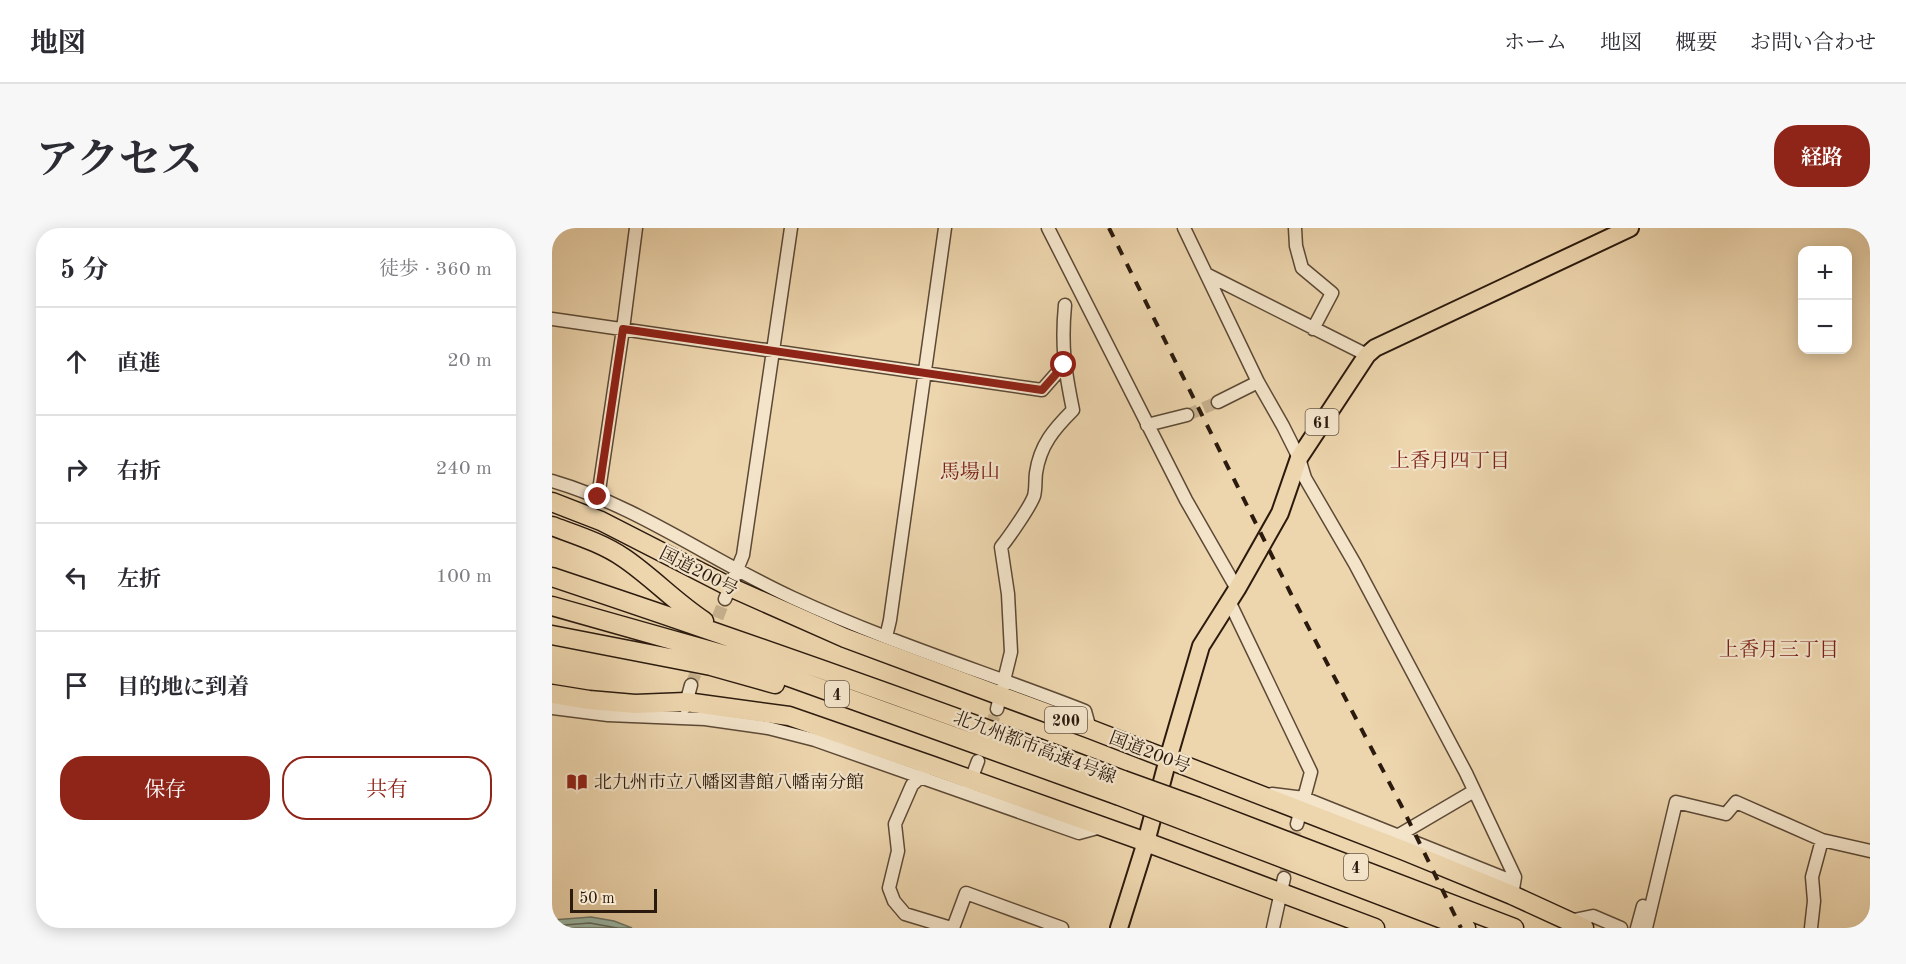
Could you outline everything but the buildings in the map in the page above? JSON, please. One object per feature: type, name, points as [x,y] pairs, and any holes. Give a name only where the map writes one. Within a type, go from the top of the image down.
[{"type":"highway","name":"国道200号","points":[[552,502],[601,521],[728,593],[1001,695],[1300,811],[1513,888],[1573,926]]},
{"type":"highway","points":[[552,526],[598,543],[623,557],[685,609],[734,638]]},
{"type":"highway","name":"北九州都市高速4号線","points":[[552,577],[966,720],[1120,788]]},
{"type":"highway","name":"北九州都市高速4号線","points":[[552,606],[729,657],[961,738],[1120,788],[1514,928]]},
{"type":"highway","points":[[552,635],[711,666],[961,738]]},
{"type":"highway","points":[[552,694],[635,704],[687,701],[789,716],[968,787],[1283,885],[1336,913],[1375,928]]},
{"type":"highway","name":"北九州都市高速4号線","points":[[1195,815],[1466,928]]},
{"type":"main road","name":"61","points":[[1119,928],[1146,842],[1201,646],[1280,513],[1299,458],[1367,355],[1375,348],[1630,228]]},
{"type":"street","points":[[598,497],[636,228]]},
{"type":"street","points":[[728,593],[743,555],[790,228]]},
{"type":"street","points":[[886,637],[945,228]]},
{"type":"street","points":[[1048,228],[1233,595],[1311,772],[1300,811],[1399,835],[1513,888],[1515,877],[1474,791],[1355,564],[1305,478],[1299,458],[1258,382],[1184,228]]},
{"type":"street","points":[[1295,228],[1296,246],[1302,268],[1332,293],[1313,329]]},
{"type":"street","points":[[1208,275],[1367,355]]},
{"type":"street","points":[[552,481],[598,497],[738,570],[841,620],[886,637],[1001,695],[1011,652],[1008,594],[1001,547],[1034,495],[1036,470],[1044,443],[1073,410],[1064,365],[1062,335],[1065,305]]},
{"type":"street","points":[[552,319],[1042,390],[1064,365]]},
{"type":"street","points":[[1218,402],[1258,382]]},
{"type":"street","points":[[1147,425],[1187,415]]},
{"type":"street","points":[[552,708],[608,715],[687,701]]},
{"type":"street","points":[[968,787],[978,761]]},
{"type":"street","points":[[927,771],[912,785],[895,824],[898,851],[890,888],[894,901],[905,914],[952,928],[966,893],[1062,928]]},
{"type":"street","points":[[1399,835],[1474,791]]},
{"type":"street","points":[[1646,928],[1676,802],[1726,814],[1736,802],[1822,840],[1870,851]]},
{"type":"street","points":[[1811,928],[1814,901],[1812,877],[1822,840]]},
{"type":"street","points":[[1637,928],[1653,867],[1663,856]]},
{"type":"street","points":[[1653,928],[1667,872],[1663,856]]},
{"type":"street","points":[[1273,928],[1283,885]]},
{"type":"street","points":[[1336,913],[1347,928]]},
{"type":"street","points":[[1573,926],[1593,916],[1622,928]]},
{"type":"water","points":[[591,917],[614,921],[632,928],[552,928],[552,920]]},
{"type":"tunnel","points":[[1187,415],[1218,402]]},
{"type":"tunnel","points":[[691,685],[725,599]]},
{"type":"tunnel","points":[[978,761],[997,709]]},
{"type":"tunnel","points":[[1284,878],[1297,824]]},
{"type":"railway","points":[[1109,228],[1290,592],[1401,805],[1461,928]]},
{"type":"place","name":"北九州市立八幡図書館八幡南分館","points":[[577,782]]},
{"type":"district","name":"上香月四丁目","points":[[1450,460]]},
{"type":"district","name":"馬場山","points":[[970,471]]},
{"type":"district","name":"上香月三丁目","points":[[1779,649]]},
{"type":"route","points":[[598,497],[623,329],[1042,390],[1064,365]]}]
